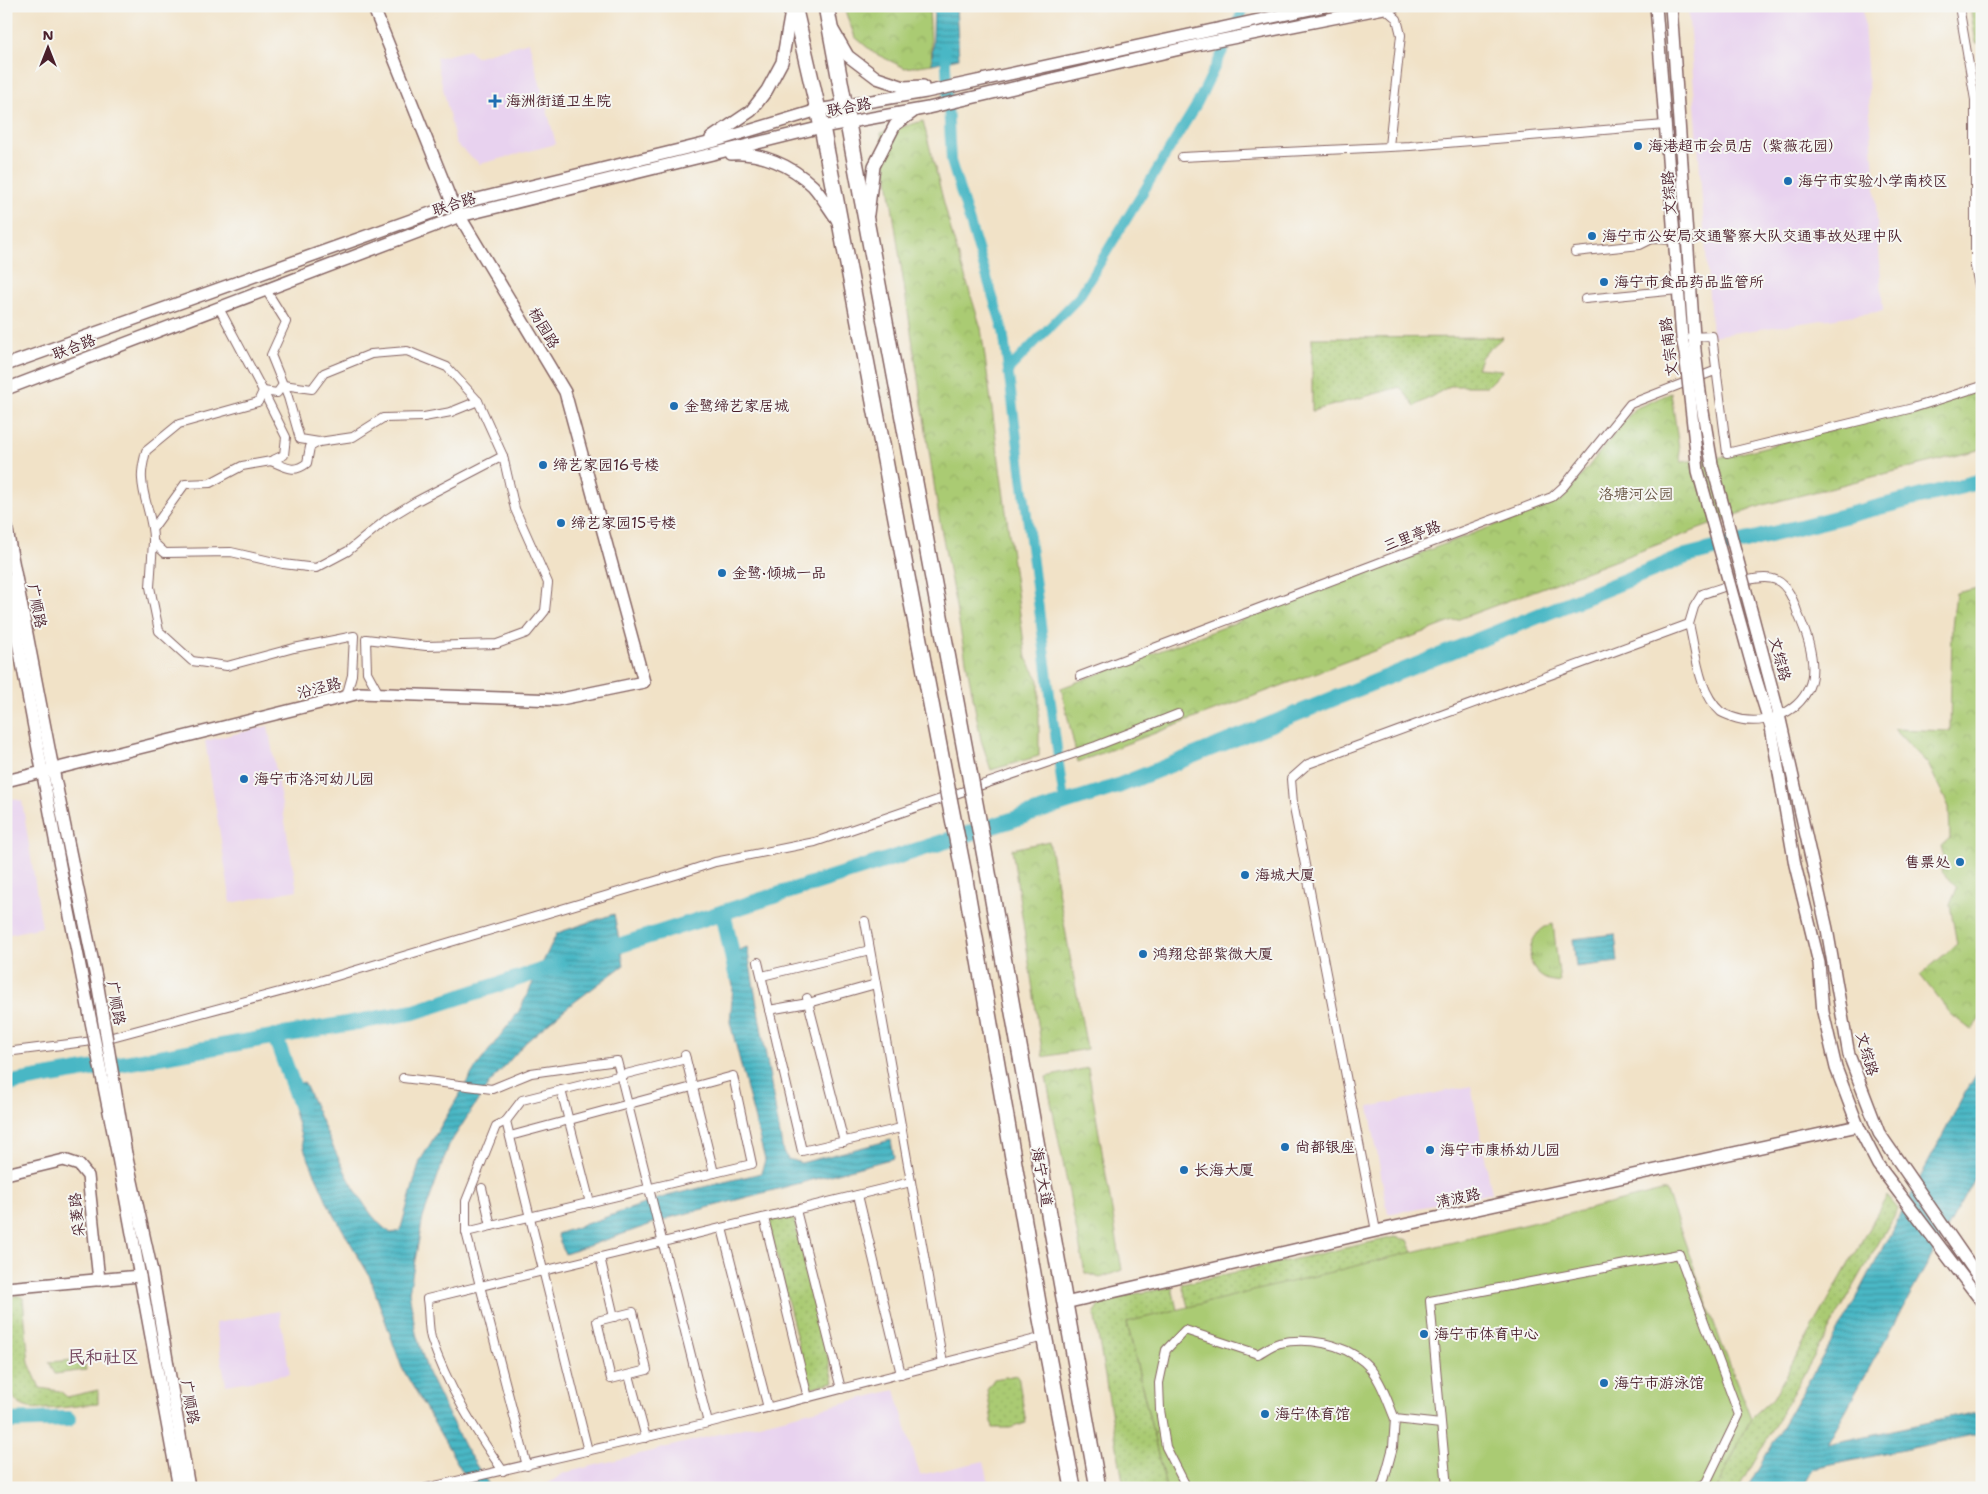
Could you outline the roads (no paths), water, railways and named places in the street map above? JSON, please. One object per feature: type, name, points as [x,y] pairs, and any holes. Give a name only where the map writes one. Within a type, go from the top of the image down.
[{"type":"highway","name":"海宁大道","points":[[793,6],[822,126],[964,874],[1044,1337],[1073,1488]]},
{"type":"highway","name":"海宁大道","points":[[826,6],[987,867],[1098,1488]]},
{"type":"main road","name":"杨园路","points":[[373,6],[453,205],[565,392],[644,682]]},
{"type":"main road","points":[[697,145],[751,111],[767,90],[782,62],[793,6]]},
{"type":"main road","points":[[6,365],[453,205],[697,145],[818,110],[957,84],[1324,6]]},
{"type":"main road","name":"文宗南路","points":[[1656,6],[1682,338],[1690,351],[1698,471],[1771,727],[1796,865],[1819,963],[1823,1012],[1836,1068],[1858,1126],[1878,1165],[1982,1302]]},
{"type":"main road","name":"文综路","points":[[1671,6],[1694,337],[1690,351],[1712,464],[1780,714],[1827,929],[1849,1055],[1878,1133],[1982,1282]]},
{"type":"main road","name":"联合路","points":[[6,389],[460,216],[822,126],[928,108],[1205,44],[1386,7]]},
{"type":"main road","points":[[829,24],[848,56],[877,78],[904,87],[927,89]]},
{"type":"main road","points":[[867,223],[874,166],[895,125],[915,110]]},
{"type":"main road","points":[[704,155],[741,153],[764,156],[791,170],[812,186],[840,224]]},
{"type":"main road","name":"广顺路","points":[[6,525],[48,770],[61,871],[121,1153],[152,1272],[189,1488]]},
{"type":"main road","name":"广顺路","points":[[7,585],[98,987],[140,1276],[179,1488]]},
{"type":"main road","name":"沿泾路","points":[[6,781],[360,693],[556,700],[644,682]]},
{"type":"main road","name":"清波路","points":[[1065,1303],[1376,1232],[1858,1126]]},
{"type":"main road","name":"采菱路","points":[[6,1174],[64,1160],[79,1165],[88,1176],[99,1280]]},
{"type":"main road","points":[[8,1288],[140,1276]]},
{"type":"street","points":[[1959,6],[1975,100],[1975,267],[1982,299]]},
{"type":"street","points":[[1386,7],[1398,20],[1401,35],[1389,146]]},
{"type":"street","points":[[1182,157],[1410,146],[1665,125]]},
{"type":"street","points":[[1575,252],[1640,245],[1652,239],[1674,240]]},
{"type":"street","points":[[266,290],[286,322],[271,355],[283,385],[300,439],[319,442],[353,437],[383,418],[424,417],[450,412],[478,401]]},
{"type":"street","points":[[1585,299],[1678,290]]},
{"type":"street","points":[[219,308],[286,437],[284,455],[271,461],[242,466],[210,483],[185,484],[154,527],[150,586],[159,631],[192,661],[226,666],[294,648],[354,636],[352,675],[346,697]]},
{"type":"street","points":[[1682,338],[1712,336],[1727,453],[1913,408],[1982,386]]},
{"type":"street","points":[[283,385],[312,389],[324,373],[370,354],[407,351],[447,367],[478,401],[503,456],[515,509],[548,583],[545,611],[528,633],[497,644],[426,646],[366,639],[367,672],[379,694]]},
{"type":"street","name":"三里亭路","points":[[1080,676],[1552,497],[1564,486],[1630,404],[1716,370]]},
{"type":"street","points":[[263,392],[277,393],[283,385]]},
{"type":"street","points":[[154,527],[150,520],[141,478],[146,451],[179,424],[258,402],[263,392]]},
{"type":"street","points":[[271,461],[286,469],[299,469],[307,463],[310,447],[319,442]]},
{"type":"street","points":[[153,542],[164,553],[231,552],[284,564],[316,568],[348,551],[387,519],[415,502],[503,456]]},
{"type":"street","points":[[1759,577],[1776,580],[1791,595],[1811,654],[1812,671],[1809,686],[1800,703],[1768,719],[1753,722],[1722,713],[1710,698],[1701,677],[1689,624],[1694,607],[1702,594],[1759,577]]},
{"type":"street","points":[[1376,1232],[1293,803],[1291,779],[1308,764],[1689,624]]},
{"type":"street","points":[[6,1052],[101,1040],[313,983],[715,862],[815,842],[1077,753],[1178,714]]},
{"type":"street","points":[[865,921],[943,1363]]},
{"type":"street","points":[[762,976],[870,950]]},
{"type":"street","points":[[758,962],[802,1151],[901,1128]]},
{"type":"street","points":[[769,1010],[876,984]]},
{"type":"street","points":[[808,1001],[844,1142]]},
{"type":"street","points":[[527,1466],[466,1232],[466,1200],[496,1126],[506,1121],[522,1100],[686,1057],[714,1174]]},
{"type":"street","points":[[403,1078],[492,1089],[531,1074],[617,1061],[708,1424]]},
{"type":"street","points":[[466,1232],[752,1164],[733,1076],[510,1136]]},
{"type":"street","points":[[561,1090],[590,1202]]},
{"type":"street","points":[[506,1121],[588,1451]]},
{"type":"street","points":[[500,1472],[448,1381],[430,1336],[428,1299],[911,1182]]},
{"type":"street","points":[[482,1188],[491,1226]]},
{"type":"street","points":[[858,1195],[900,1374]]},
{"type":"street","points":[[796,1210],[841,1389]]},
{"type":"street","points":[[764,1218],[808,1398]]},
{"type":"street","points":[[722,1228],[768,1408]]},
{"type":"street","points":[[1447,1488],[1430,1301],[1680,1254],[1739,1416],[1705,1485],[1694,1488]]},
{"type":"street","points":[[600,1257],[614,1317]]},
{"type":"street","points":[[633,1312],[647,1370],[629,1375],[611,1379],[597,1321],[633,1312]]},
{"type":"street","points":[[1188,1488],[1166,1446],[1160,1410],[1160,1383],[1166,1350],[1185,1330],[1258,1354],[1278,1343],[1308,1341],[1344,1348],[1365,1363],[1382,1387],[1395,1420],[1393,1446],[1382,1488]]},
{"type":"street","points":[[426,1488],[708,1424],[1044,1337]]},
{"type":"street","points":[[629,1375],[646,1438]]},
{"type":"street","points":[[1395,1420],[1440,1424]]},
{"type":"water","points":[[934,6],[956,6],[959,58],[932,64]]},
{"type":"water","points":[[614,914],[624,965],[565,1009],[526,1042],[488,1085],[449,1145],[423,1218],[409,1292],[416,1333],[428,1373],[464,1446],[491,1488],[472,1488],[402,1368],[369,1275],[329,1206],[305,1151],[287,1086],[304,1082],[330,1141],[353,1186],[378,1222],[391,1233],[400,1231],[420,1161],[474,1070],[519,1011],[557,933]]},
{"type":"water","points":[[1615,934],[1618,962],[1576,967],[1573,939]]},
{"type":"water","points":[[747,947],[783,1152],[788,1159],[801,1163],[891,1140],[894,1158],[669,1218],[565,1254],[557,1234],[667,1196],[761,1173],[765,1160],[730,1022],[733,987],[727,955]]},
{"type":"water","points":[[1982,1065],[1982,1166],[1827,1444],[1982,1411],[1982,1433],[1813,1469],[1803,1488],[1747,1488],[1858,1295],[1965,1093]]},
{"type":"waterway","points":[[1008,370],[1079,297],[1197,104],[1245,6]]},
{"type":"waterway","points":[[945,47],[951,161],[1003,330],[1064,803]]},
{"type":"waterway","points":[[599,952],[1118,786],[1686,556],[1982,481]]},
{"type":"waterway","points":[[723,912],[736,974]]},
{"type":"waterway","points":[[6,1084],[414,1012],[559,965]]},
{"type":"waterway","points":[[275,1036],[300,1105]]},
{"type":"waterway","points":[[6,1421],[68,1419]]},
{"type":"place","name":"海洲街道卫生院","points":[[495,101]]},
{"type":"place","name":"海港超市会员店（紫薇花园）","points":[[1638,146]]},
{"type":"place","name":"海宁市实验小学南校区","points":[[1788,181]]},
{"type":"place","name":"海宁市公安局交通警察大队交通事故处理中队","points":[[1592,236]]},
{"type":"place","name":"海宁市食品药品监管所","points":[[1604,282]]},
{"type":"place","name":"金鹭缔艺家居城","points":[[674,406]]},
{"type":"place","name":"缔艺家园16号楼","points":[[543,465]]},
{"type":"place","name":"缔艺家园15号楼","points":[[561,523]]},
{"type":"place","name":"金鹭·倾城一品","points":[[722,573]]},
{"type":"place","name":"海宁市洛河幼儿园","points":[[244,779]]},
{"type":"place","name":"售票处","points":[[1960,862]]},
{"type":"place","name":"海城大厦","points":[[1245,875]]},
{"type":"place","name":"鸿翔总部紫微大厦","points":[[1143,954]]},
{"type":"place","name":"尚都银座","points":[[1285,1147]]},
{"type":"place","name":"海宁市康桥幼儿园","points":[[1430,1150]]},
{"type":"place","name":"长海大厦","points":[[1184,1170]]},
{"type":"place","name":"海宁市体育中心","points":[[1424,1334]]},
{"type":"place","name":"海宁市游泳馆","points":[[1604,1383]]},
{"type":"place","name":"海宁体育馆","points":[[1265,1414]]},
{"type":"district","name":"民和社区","points":[[103,1357]]},
{"type":"park label","name":"洛塘河公园","points":[[1636,494]]}]
